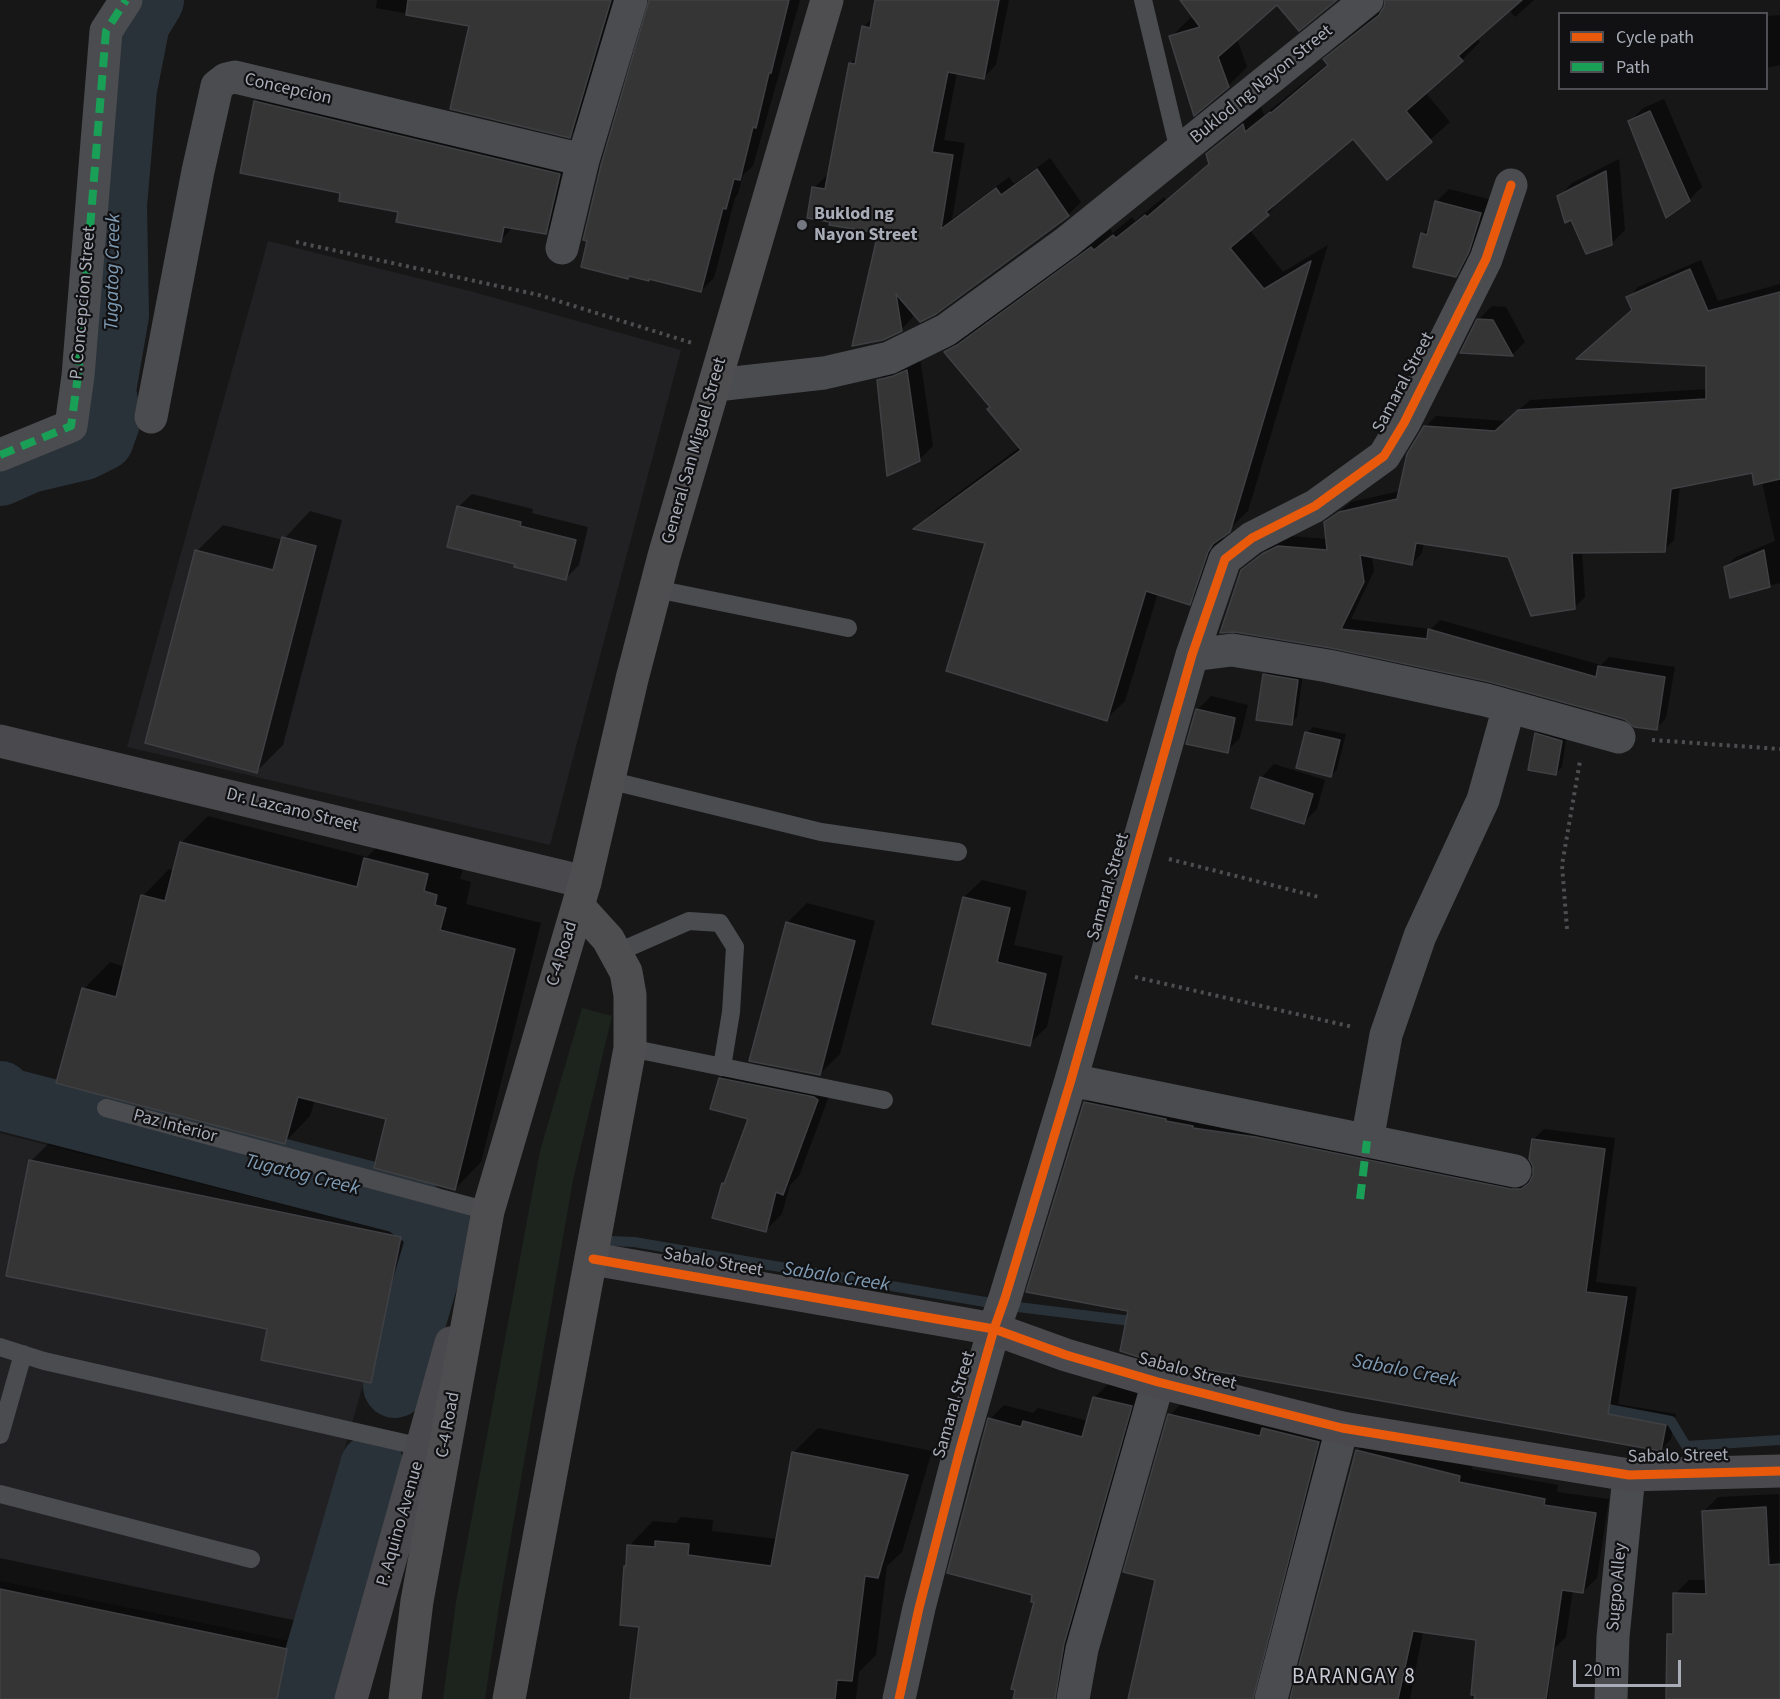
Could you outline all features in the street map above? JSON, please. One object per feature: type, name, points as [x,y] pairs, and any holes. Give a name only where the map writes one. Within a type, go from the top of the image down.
[{"type":"highway","name":"General San Miguel Street","points":[[581,894],[656,589],[827,0]]},
{"type":"highway","name":"C-4 Road","points":[[509,1699],[593,1259],[630,1048],[630,995],[626,972],[581,894]]},
{"type":"highway","name":"C-4 Road","points":[[405,1699],[417,1601],[488,1211],[581,894]]},
{"type":"street","name":"P. Concepcion Street","points":[[0,455],[71,426],[79,364],[106,31],[126,0]]},
{"type":"street","points":[[562,248],[584,160],[631,0]]},
{"type":"street","name":"Buklod ng Nayon Street","points":[[716,385],[824,373],[889,358],[946,330],[1067,242],[1367,0]]},
{"type":"street","name":"Concepcion","points":[[151,417],[198,171],[217,86],[226,79],[235,77],[584,160]]},
{"type":"street","name":"Samaral Street","points":[[899,1699],[922,1597],[994,1329],[1071,1080],[1192,655],[1225,559],[1252,538],[1315,506],[1384,456],[1404,423],[1486,259],[1511,185]]},
{"type":"street","points":[[1192,655],[1232,650],[1381,676],[1486,700],[1619,737]]},
{"type":"street","points":[[1367,1141],[1386,1035],[1420,936],[1483,800],[1509,707]]},
{"type":"street","name":"Dr. Lazcano Street","points":[[0,741],[581,894]]},
{"type":"street","points":[[1071,1080],[1515,1171]]},
{"type":"street","name":"P. Aquino Avenue","points":[[351,1699],[488,1211]]},
{"type":"street","name":"Sabalo Street","points":[[593,1259],[994,1329],[1066,1355],[1158,1382],[1342,1428],[1629,1475],[1780,1471]]},
{"type":"street","points":[[1073,1699],[1082,1649],[1158,1382]]},
{"type":"street","points":[[1271,1699],[1342,1428]]},
{"type":"street","name":"Sugpo Alley","points":[[1611,1699],[1613,1636],[1629,1475]]},
{"type":"lane","points":[[1143,0],[1179,151]]},
{"type":"lane","points":[[656,589],[848,628]]},
{"type":"lane","points":[[608,780],[821,832],[958,852]]},
{"type":"lane","points":[[616,953],[689,921],[720,922],[735,947],[730,1012],[722,1067]]},
{"type":"lane","points":[[630,1048],[884,1100]]},
{"type":"lane","name":"Paz Interior","points":[[106,1108],[488,1211]]},
{"type":"lane","points":[[0,1347],[422,1447]]},
{"type":"lane","points":[[0,1435],[23,1354]]},
{"type":"lane","points":[[0,1494],[251,1559]]},
{"type":"path","points":[[296,242],[539,295],[681,340],[724,351]]},
{"type":"path","points":[[1567,929],[1562,865],[1586,729]]},
{"type":"path","points":[[1619,737],[1780,749]]},
{"type":"path","points":[[1136,850],[1319,897]]},
{"type":"path","points":[[1102,969],[1386,1035]]},
{"type":"shaded area","points":[[268,241],[470,291],[681,350],[550,845],[127,747]]},
{"type":"shaded area","points":[[582,1008],[612,1016],[573,1180],[485,1699],[443,1699],[456,1602],[540,1151]]},
{"type":"shaded area","points":[[0,1133],[406,1236],[289,1641],[0,1581]]},
{"type":"building","points":[[408,0],[611,0],[570,138],[450,109],[469,26],[406,15]]},
{"type":"building","points":[[649,0],[789,0],[756,128],[753,127],[740,180],[734,179],[726,209],[723,208],[701,292],[649,279],[649,281],[629,276],[628,279],[581,267],[587,241],[583,240],[601,165]]},
{"type":"building","points":[[875,0],[999,0],[984,79],[948,72],[932,152],[953,155],[941,229],[996,188],[1001,195],[1037,169],[1069,216],[936,314],[920,322],[896,294],[902,331],[883,340],[852,346],[878,233],[829,225],[830,222],[807,218],[812,187],[825,189],[849,63],[855,64],[862,26],[870,28]]},
{"type":"building","points":[[1180,0],[1337,0],[1299,31],[1277,5],[1218,57],[1229,87],[1194,116],[1169,36],[1200,27]]},
{"type":"building","points":[[1385,0],[1522,0],[1458,56],[1463,61],[1406,111],[1432,142],[1387,180],[1353,139],[1266,212],[1269,215],[1230,248],[1264,289],[1311,261],[1230,532],[1213,544],[1208,552],[1190,605],[1146,591],[1107,721],[946,671],[985,543],[913,529],[1021,450],[987,409],[990,407],[944,352],[957,345],[1091,247],[1094,250],[1113,235],[1116,238],[1145,215],[1147,217],[1209,164],[1206,154],[1243,124],[1245,132],[1328,65],[1323,59],[1379,15]]},
{"type":"building","points":[[254,101],[560,174],[546,234],[504,227],[501,242],[396,222],[398,212],[339,201],[340,193],[240,173]]},
{"type":"building","points":[[1650,111],[1690,201],[1666,218],[1628,121]]},
{"type":"building","points":[[1606,171],[1612,245],[1586,254],[1571,220],[1565,223],[1557,196]]},
{"type":"building","points":[[1435,201],[1481,213],[1469,252],[1456,277],[1413,267],[1421,233],[1427,235]]},
{"type":"building","points":[[1690,269],[1708,311],[1780,292],[1780,479],[1754,485],[1752,473],[1671,489],[1665,552],[1572,553],[1575,609],[1531,616],[1508,557],[1416,543],[1412,565],[1360,555],[1364,582],[1341,629],[1427,639],[1428,629],[1596,677],[1598,666],[1665,677],[1657,730],[1634,727],[1624,719],[1490,682],[1331,648],[1235,632],[1220,633],[1241,570],[1262,554],[1278,546],[1327,550],[1324,522],[1339,512],[1397,499],[1407,454],[1424,426],[1495,431],[1518,410],[1706,399],[1706,366],[1576,359],[1632,310],[1626,297]]},
{"type":"building","points":[[1477,319],[1493,320],[1513,356],[1460,353]]},
{"type":"building","points":[[907,370],[920,461],[887,476],[877,380]]},
{"type":"building","points":[[457,506],[521,522],[520,526],[576,540],[566,580],[447,547]]},
{"type":"building","points":[[282,537],[316,546],[257,773],[145,743],[195,550],[273,570]]},
{"type":"building","points":[[1764,550],[1770,587],[1730,598],[1724,567]]},
{"type":"building","points":[[1263,674],[1298,680],[1292,725],[1256,720]]},
{"type":"building","points":[[1196,709],[1235,718],[1228,753],[1186,744]]},
{"type":"building","points":[[1305,732],[1340,740],[1331,777],[1296,768]]},
{"type":"building","points":[[1535,733],[1562,741],[1556,775],[1528,770]]},
{"type":"building","points":[[1260,777],[1313,794],[1304,824],[1251,808]]},
{"type":"building","points":[[180,842],[357,887],[364,858],[428,874],[424,891],[437,895],[435,905],[446,908],[440,930],[515,949],[455,1190],[374,1168],[386,1119],[298,1097],[285,1144],[56,1083],[82,988],[116,997],[141,895],[165,901]]},
{"type":"building","points":[[963,897],[1010,908],[997,962],[1046,974],[1030,1046],[932,1024]]},
{"type":"building","points":[[786,922],[855,941],[820,1075],[749,1061]]},
{"type":"building","points":[[719,1078],[814,1097],[818,1100],[783,1195],[776,1192],[766,1232],[712,1218],[722,1183],[724,1184],[748,1119],[710,1109]]},
{"type":"building","points":[[1084,1102],[1166,1119],[1166,1121],[1193,1126],[1193,1128],[1256,1137],[1511,1189],[1521,1189],[1529,1183],[1533,1175],[1533,1166],[1529,1159],[1532,1139],[1605,1149],[1586,1292],[1627,1297],[1608,1414],[1666,1425],[1661,1451],[1142,1358],[1120,1351],[1128,1311],[1026,1292]]},
{"type":"building","points":[[29,1160],[401,1237],[371,1383],[261,1360],[267,1329],[6,1276]]},
{"type":"building","points":[[1093,1397],[1132,1406],[1064,1644],[1055,1699],[1013,1699],[1015,1690],[1011,1689],[1034,1602],[1031,1602],[1032,1595],[947,1573],[988,1418],[1021,1427],[1023,1421],[1082,1437]]},
{"type":"building","points":[[1168,1414],[1260,1436],[1262,1428],[1319,1442],[1253,1699],[1128,1699],[1155,1580],[1123,1572]]},
{"type":"building","points":[[1356,1450],[1460,1476],[1459,1482],[1545,1499],[1544,1505],[1596,1513],[1583,1593],[1562,1590],[1546,1699],[1474,1699],[1475,1695],[1471,1695],[1476,1640],[1413,1631],[1398,1699],[1290,1699]]},
{"type":"building","points":[[792,1452],[908,1475],[878,1578],[865,1576],[852,1681],[837,1680],[835,1699],[630,1699],[639,1627],[620,1625],[627,1545],[655,1547],[655,1541],[689,1544],[688,1555],[771,1566]]},
{"type":"building","points":[[1766,1507],[1769,1565],[1780,1564],[1780,1699],[1666,1699],[1667,1634],[1673,1634],[1673,1593],[1706,1594],[1702,1511]]},
{"type":"building","points":[[0,1589],[287,1649],[277,1699],[0,1699]]},
{"type":"waterway","name":"Tugatog Creek","points":[[0,474],[29,461],[84,448],[102,439],[109,419],[104,390],[117,315],[115,205],[125,89],[138,23],[152,0]]},
{"type":"waterway","name":"Tugatog Creek","points":[[0,1093],[4,1099],[403,1202],[441,1229],[395,1386]]},
{"type":"waterway","name":"Sabalo Creek","points":[[441,1229],[463,1230]]},
{"type":"waterway","name":"Sabalo Creek","points":[[611,1241],[634,1242],[991,1303]]},
{"type":"waterway","name":"Sabalo Creek","points":[[1018,1307],[1139,1322]]},
{"type":"waterway","name":"Sabalo Creek","points":[[1597,1407],[1671,1421],[1686,1446],[1780,1440]]},
{"type":"waterway","name":"Tugatog Creek","points":[[304,1699],[372,1466]]},
{"type":"marked path","points":[[0,455],[71,426],[78,376],[106,31],[126,0]]},
{"type":"marked path","points":[[1360,1199],[1367,1141]]},
{"type":"cycle path","points":[[899,1699],[919,1608],[994,1329],[1071,1080],[1192,655],[1225,559],[1252,538],[1315,506],[1384,456],[1404,423],[1486,259],[1511,185]]},
{"type":"cycle path","points":[[593,1259],[994,1329],[1066,1355],[1158,1382],[1342,1428],[1629,1475],[1780,1471]]},
{"type":"place","name":"Buklod ng Nayon Street","points":[[802,225]]},
{"type":"district","name":"BARANGAY 8","points":[[1354,1678]]}]
